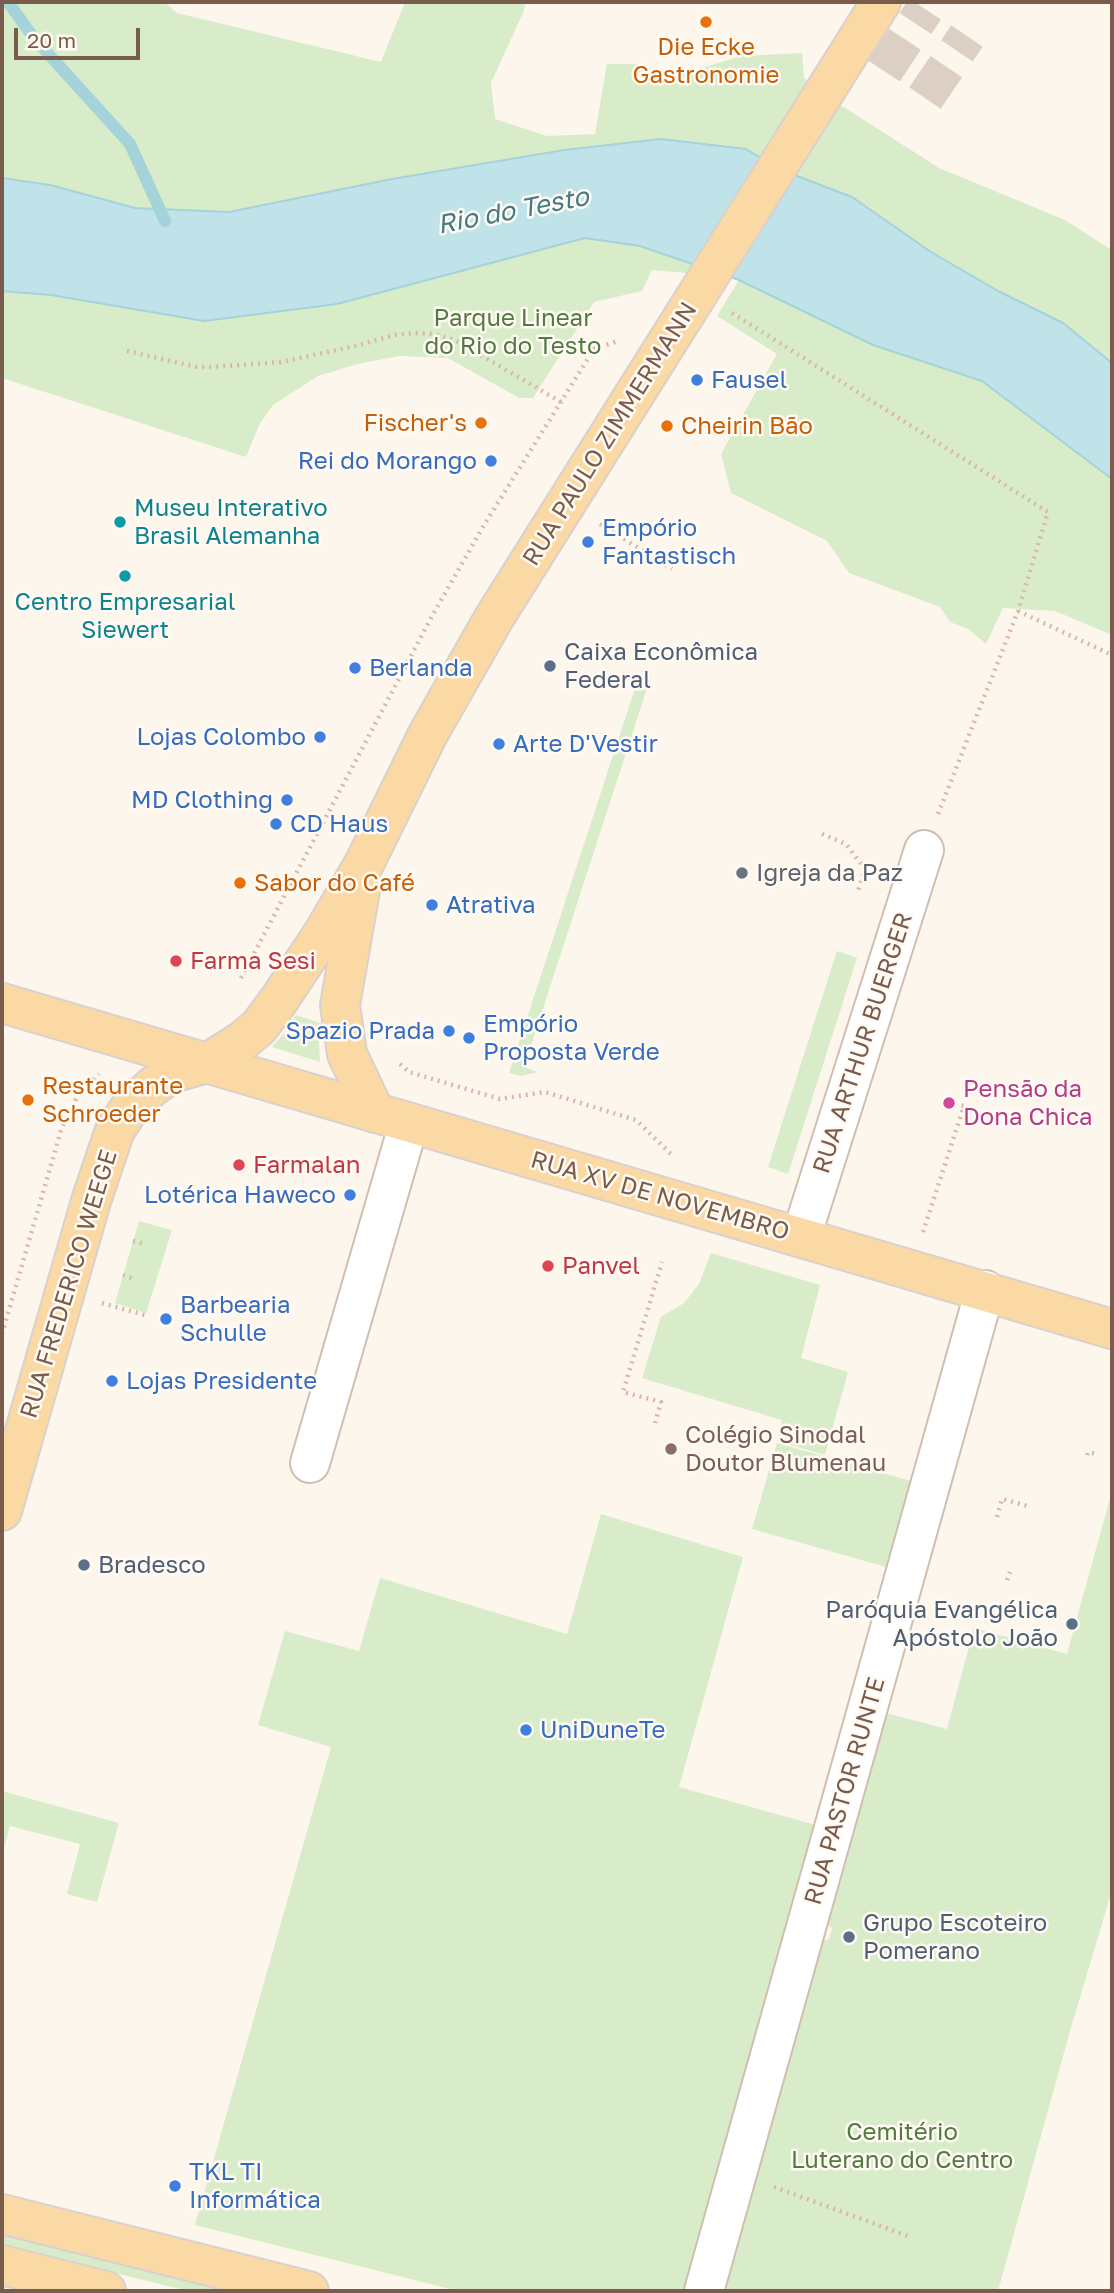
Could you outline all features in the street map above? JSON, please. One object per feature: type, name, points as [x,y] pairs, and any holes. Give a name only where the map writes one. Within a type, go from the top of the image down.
[{"type":"main road","name":"RUA PAULO ZIMMERMANN","points":[[207,1062],[242,1041],[259,1027],[324,932],[364,864],[388,812],[455,685],[494,618],[807,120],[876,5]]},
{"type":"main road","name":"RUA PAULO ZIMMERMANN","points":[[364,864],[340,1005],[347,1054],[392,1118]]},
{"type":"main road","name":"RUA XV DE NOVEMBRO","points":[[2,1003],[1112,1329]]},
{"type":"main road","name":"RUA FREDERICO WEEGE","points":[[2,1511],[91,1201],[115,1130],[131,1106],[152,1087],[173,1073],[207,1062]]},
{"type":"main road","points":[[2,2214],[309,2291]]},
{"type":"main road","points":[[2,2265],[106,2291]]},
{"type":"street","name":"RUA ARTHUR BUERGER","points":[[802,1237],[924,850]]},
{"type":"street","points":[[310,1464],[392,1118]]},
{"type":"street","name":"RUA PASTOR RUNTE","points":[[704,2291],[985,1290]]},
{"type":"path","points":[[699,293],[1048,512],[1018,611],[924,850]]},
{"type":"path","points":[[127,351],[197,367],[211,367],[281,362],[395,335],[414,332],[434,334],[455,340],[561,402]]},
{"type":"path","points":[[566,503],[671,569]]},
{"type":"path","points":[[1018,611],[1112,655]]},
{"type":"path","points":[[822,834],[846,844],[862,862],[865,869],[857,894]]},
{"type":"path","points":[[399,1063],[409,1072],[500,1099],[545,1092],[636,1120],[679,1161]]},
{"type":"path","points":[[921,1239],[964,1107],[958,1105]]},
{"type":"path","points":[[133,1241],[145,1244]]},
{"type":"path","points":[[655,1423],[662,1402],[623,1392],[662,1262]]},
{"type":"path","points":[[123,1275],[134,1279]]},
{"type":"path","points":[[1089,1453],[1099,1454]]},
{"type":"path","points":[[997,1517],[1002,1499],[1028,1506]]},
{"type":"path","points":[[1007,1580],[1010,1572]]},
{"type":"path","points":[[737,2174],[908,2236]]},
{"type":"green space","points":[[2,2],[164,2],[177,13],[381,62],[405,2],[526,2],[491,83],[495,119],[547,136],[595,134],[607,64],[638,64],[672,77],[741,56],[802,53],[804,78],[825,99],[844,107],[939,168],[1065,220],[1112,250],[1112,363],[1063,323],[998,291],[931,252],[852,197],[661,139],[564,149],[392,179],[229,212],[135,208],[50,185],[2,178]]},
{"type":"green space","name":"Parque Linear do Rio do Testo","points":[[585,238],[640,246],[724,276],[652,270],[642,291],[594,302],[533,398],[519,398],[448,358],[399,356],[318,376],[273,405],[259,425],[246,457],[2,378],[2,291],[51,295],[204,321],[337,304]]},
{"type":"green space","points":[[739,280],[873,345],[982,381],[1112,479],[1112,635],[1055,611],[1003,608],[986,644],[968,629],[950,622],[940,607],[849,573],[827,541],[731,493],[721,454],[777,354],[717,316]]},
{"type":"green space","points":[[640,673],[651,676],[524,1067],[538,1072],[521,1076],[509,1073]]},
{"type":"green space","points":[[837,951],[857,958],[788,1174],[768,1167]]},
{"type":"green space","points":[[296,1015],[323,1024],[319,1042],[320,1062],[272,1047]]},
{"type":"green space","points":[[139,1221],[172,1230],[146,1313],[115,1303]]},
{"type":"green space","points":[[711,1253],[820,1285],[801,1358],[848,1372],[825,1455],[777,1441],[782,1420],[642,1378],[661,1317],[684,1303],[699,1284]]},
{"type":"green space","points":[[777,1443],[911,1481],[886,1567],[752,1529]]},
{"type":"green space","name":"Cemitério Luterano do Centro","points":[[1112,1491],[1112,1890],[998,2291],[725,2291],[823,1940],[829,1939],[832,1928],[827,1924],[886,1713],[947,1729],[974,1628],[1067,1654]]},
{"type":"green space","points":[[601,1514],[743,1557],[679,1787],[816,1825],[686,2291],[458,2291],[195,2225],[331,1747],[258,1725],[285,1631],[359,1651],[380,1578],[567,1634]]},
{"type":"green space","points":[[2,1791],[119,1823],[97,1902],[67,1894],[80,1844],[10,1826],[2,1855]]},
{"type":"green space","points":[[2,2233],[235,2291],[188,2291],[2,2245]]},
{"type":"water","name":"Rio do Testo","points":[[661,139],[746,149],[779,169],[852,197],[931,252],[998,291],[1063,323],[1112,363],[1112,479],[982,381],[873,345],[739,280],[640,246],[585,238],[337,304],[204,321],[51,295],[2,291],[2,178],[50,185],[135,208],[229,212],[392,179],[564,150]]},
{"type":"waterway","points":[[8,2],[33,37],[130,144],[165,221]]},
{"type":"tunnel","points":[[884,71],[925,9]]},
{"type":"tunnel","points":[[925,98],[967,36]]},
{"type":"place","name":"Die Ecke Gastronomie","points":[[706,22]]},
{"type":"place","name":"Fausel","points":[[697,380]]},
{"type":"place","name":"Fischer's","points":[[481,423]]},
{"type":"place","name":"Cheirin Bão","points":[[667,426]]},
{"type":"place","name":"Rei do Morango","points":[[491,461]]},
{"type":"place","name":"Museu Interativo Brasil Alemanha","points":[[120,522]]},
{"type":"place","name":"Empório Fantastisch","points":[[588,542]]},
{"type":"place","name":"Centro Empresarial Siewert","points":[[125,576]]},
{"type":"place","name":"Caixa Econômica Federal","points":[[550,666]]},
{"type":"place","name":"Berlanda","points":[[355,668]]},
{"type":"place","name":"Lojas Colombo","points":[[320,737]]},
{"type":"place","name":"Arte D'Vestir","points":[[499,744]]},
{"type":"place","name":"MD Clothing","points":[[287,800]]},
{"type":"place","name":"CD Haus","points":[[276,824]]},
{"type":"place","name":"Igreja da Paz","points":[[742,873]]},
{"type":"place","name":"Sabor do Café","points":[[240,883]]},
{"type":"place","name":"Atrativa","points":[[432,905]]},
{"type":"place","name":"Farma Sesi","points":[[176,961]]},
{"type":"place","name":"Spazio Prada","points":[[449,1031]]},
{"type":"place","name":"Empório Proposta Verde","points":[[469,1038]]},
{"type":"place","name":"Restaurante Schroeder","points":[[28,1100]]},
{"type":"place","name":"Pensão da Dona Chica","points":[[949,1103]]},
{"type":"place","name":"Farmalan","points":[[239,1165]]},
{"type":"place","name":"Lotérica Haweco","points":[[350,1195]]},
{"type":"place","name":"Panvel","points":[[548,1266]]},
{"type":"place","name":"Barbearia Schulle","points":[[166,1319]]},
{"type":"place","name":"Lojas Presidente","points":[[112,1381]]},
{"type":"place","name":"Colégio Sinodal Doutor Blumenau","points":[[671,1449]]},
{"type":"place","name":"Bradesco","points":[[84,1565]]},
{"type":"place","name":"Paróquia Evangélica Apóstolo João","points":[[1072,1624]]},
{"type":"place","name":"UniDuneTe","points":[[526,1730]]},
{"type":"place","name":"Grupo Escoteiro Pomerano","points":[[849,1937]]},
{"type":"place","name":"TKL TI Informática","points":[[175,2186]]}]
